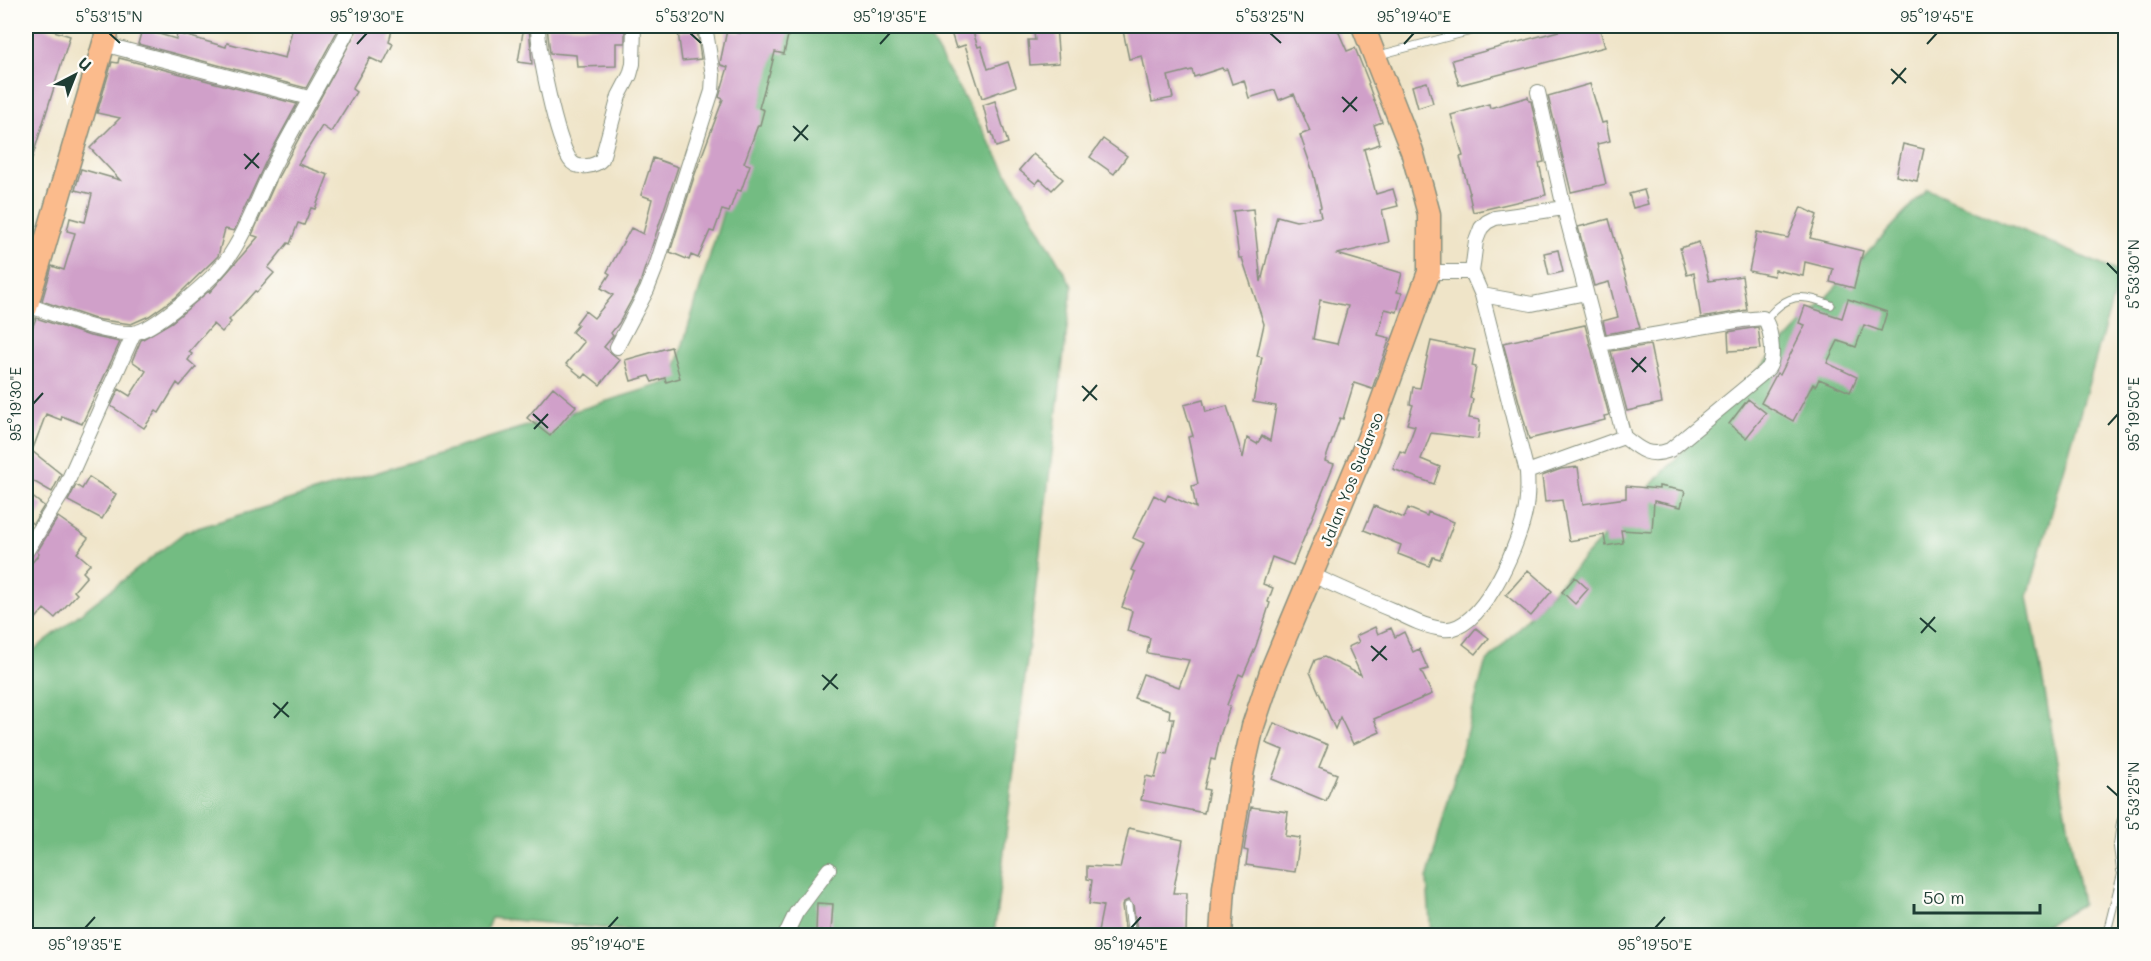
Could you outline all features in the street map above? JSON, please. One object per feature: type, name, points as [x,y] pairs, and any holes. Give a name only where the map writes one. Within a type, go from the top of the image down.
[{"type":"highway","name":"Jalan Yos Sudarso","points":[[1221,936],[1224,887],[1243,770],[1253,726],[1272,669],[1368,439],[1429,272],[1429,214],[1412,151],[1363,26]]},
{"type":"highway","points":[[26,307],[32,265],[106,35]]},
{"type":"street","points":[[26,552],[72,476],[134,333],[162,317],[194,293],[226,262],[309,98],[331,64],[350,26]]},
{"type":"street","points":[[538,26],[539,45],[558,128],[570,160],[576,166],[594,166],[602,159],[619,96],[632,69],[634,26]]},
{"type":"street","points":[[617,347],[647,290],[656,267],[712,91],[713,75],[705,26]]},
{"type":"street","points":[[106,35],[309,98]]},
{"type":"street","points":[[1538,92],[1564,208],[1624,437],[1637,448],[1650,454],[1660,454],[1670,450],[1762,374],[1769,367],[1772,356],[1769,325],[1766,320],[1755,318],[1600,344]]},
{"type":"street","points":[[1312,575],[1431,627],[1446,630],[1460,626],[1473,617],[1489,595],[1518,538],[1528,496],[1527,472],[1482,295],[1472,272],[1476,241],[1481,228],[1496,218],[1564,208]]},
{"type":"street","points":[[1429,272],[1472,272]]},
{"type":"street","points":[[1482,295],[1532,304],[1586,293]]},
{"type":"street","points":[[26,307],[103,328],[134,333]]},
{"type":"street","points":[[1527,472],[1624,437]]},
{"type":"street","points":[[2125,867],[2122,846],[2126,823]]},
{"type":"street","points":[[785,936],[796,913],[830,869]]},
{"type":"lane","points":[[1375,56],[1490,26]]},
{"type":"lane","points":[[1766,320],[1774,309],[1793,297],[1817,299],[1831,305]]},
{"type":"lane","points":[[2106,936],[2125,867]]},
{"type":"lane","points":[[1128,906],[1132,936]]},
{"type":"green space","points":[[779,26],[923,26],[1072,286],[994,935],[687,936],[491,918],[484,936],[26,936],[26,656],[185,532],[672,381]]},
{"type":"green space","points":[[1927,189],[2120,273],[2028,596],[2082,904],[2028,936],[1431,936],[1427,879],[1485,664]]},
{"type":"building","points":[[26,26],[38,26],[70,36],[29,168],[26,167]]},
{"type":"building","points":[[293,26],[340,26],[306,88],[138,44],[142,29],[176,39],[177,33],[226,47],[227,43],[285,58]]},
{"type":"building","points":[[359,26],[393,26],[389,42],[393,44],[383,64],[370,58],[352,89],[356,92],[331,132],[322,126],[298,164],[328,175],[315,209],[311,208],[304,225],[298,223],[290,244],[288,243],[268,268],[274,273],[229,320],[231,322],[222,332],[213,324],[189,352],[192,354],[188,360],[196,367],[180,386],[177,383],[159,413],[156,411],[144,428],[111,406],[119,389],[130,396],[146,371],[132,361],[141,340],[172,322],[210,290],[209,293],[258,237],[252,235],[276,181]]},
{"type":"building","points":[[524,26],[529,26],[532,64],[518,62]]},
{"type":"building","points":[[547,26],[625,26],[625,43],[616,43],[616,66],[577,67],[576,55],[550,53]]},
{"type":"building","points":[[741,26],[790,26],[784,54],[775,52],[759,108],[764,110],[760,125],[758,125],[744,163],[750,165],[741,191],[737,190],[729,212],[722,210],[714,232],[710,231],[698,258],[691,255],[689,260],[670,252],[695,174],[723,99],[719,97],[728,67],[720,63],[727,30],[740,33]]},
{"type":"building","points":[[949,26],[971,26],[978,47],[981,46],[988,69],[1008,62],[1016,86],[982,98],[965,45],[956,48]]},
{"type":"building","points":[[1033,26],[1056,26],[1059,63],[1030,65],[1028,40],[1035,40]]},
{"type":"building","points":[[1122,26],[1336,26],[1347,51],[1355,48],[1382,122],[1374,125],[1380,144],[1364,149],[1376,194],[1393,189],[1398,206],[1382,210],[1389,242],[1337,254],[1402,273],[1397,292],[1402,293],[1397,312],[1385,309],[1378,335],[1390,338],[1372,389],[1354,383],[1343,419],[1340,418],[1325,461],[1334,464],[1293,565],[1272,557],[1263,584],[1273,588],[1268,602],[1270,603],[1256,646],[1243,676],[1239,674],[1227,705],[1230,706],[1215,760],[1211,759],[1204,789],[1209,790],[1204,813],[1141,800],[1146,776],[1155,778],[1161,753],[1167,754],[1174,718],[1169,718],[1170,710],[1134,698],[1143,674],[1179,687],[1189,660],[1147,653],[1150,638],[1127,631],[1132,611],[1122,607],[1135,572],[1131,570],[1144,543],[1133,538],[1154,495],[1165,501],[1168,495],[1196,508],[1192,486],[1198,484],[1188,437],[1193,436],[1184,405],[1203,400],[1206,412],[1227,406],[1243,458],[1247,438],[1257,444],[1262,436],[1270,441],[1276,406],[1253,402],[1262,357],[1257,356],[1264,324],[1242,258],[1239,258],[1233,211],[1253,209],[1261,282],[1277,216],[1296,221],[1321,217],[1319,208],[1321,207],[1313,172],[1300,135],[1310,131],[1294,94],[1279,100],[1275,90],[1249,98],[1244,80],[1232,84],[1227,69],[1222,68],[1194,77],[1192,70],[1168,76],[1173,98],[1152,102],[1142,56],[1129,59]],"holes":[[[1320,300],[1348,306],[1337,344],[1313,339]]]},
{"type":"building","points":[[1577,26],[1599,26],[1605,47],[1459,85],[1452,60]]},
{"type":"building","points":[[697,30],[701,59],[682,61],[678,32]]},
{"type":"building","points":[[119,58],[297,104],[266,161],[234,231],[225,229],[218,256],[176,297],[149,316],[131,324],[95,319],[42,301],[52,266],[64,270],[75,233],[67,231],[70,218],[85,222],[92,194],[75,190],[81,169],[120,180],[90,148],[120,118],[97,113],[112,62],[118,63]]},
{"type":"building","points":[[1427,82],[1433,103],[1418,108],[1412,86]]},
{"type":"building","points":[[1590,84],[1602,123],[1606,122],[1610,141],[1597,144],[1606,184],[1571,192],[1548,96]]},
{"type":"building","points":[[1528,97],[1531,101],[1544,162],[1539,163],[1546,195],[1473,212],[1460,157],[1463,156],[1451,115],[1489,104],[1490,108]]},
{"type":"building","points":[[995,101],[1008,143],[996,147],[983,105]]},
{"type":"building","points":[[1103,139],[1127,156],[1114,174],[1090,157]]},
{"type":"building","points":[[1903,144],[1924,149],[1917,181],[1896,176]]},
{"type":"building","points":[[1033,154],[1063,179],[1052,190],[1040,179],[1036,184],[1019,170]]},
{"type":"building","points":[[653,158],[678,167],[639,286],[611,333],[613,336],[604,347],[620,360],[600,385],[586,374],[583,378],[566,364],[584,342],[572,332],[585,311],[594,318],[613,295],[601,288],[631,228],[643,234],[652,199],[641,195]]},
{"type":"building","points":[[1644,190],[1648,204],[1633,208],[1629,194]]},
{"type":"building","points":[[1801,207],[1817,215],[1810,238],[1863,251],[1854,288],[1830,282],[1833,269],[1805,262],[1803,276],[1775,270],[1774,276],[1749,271],[1757,232],[1788,238]]},
{"type":"building","points":[[1609,219],[1640,328],[1606,334],[1603,321],[1618,317],[1609,282],[1594,286],[1578,227]]},
{"type":"building","points":[[1699,242],[1709,281],[1742,276],[1747,310],[1701,318],[1694,273],[1687,275],[1680,248]]},
{"type":"building","points":[[1558,250],[1563,272],[1549,275],[1544,253]]},
{"type":"building","points":[[1848,299],[1887,312],[1881,331],[1864,325],[1856,347],[1838,341],[1827,363],[1857,377],[1850,392],[1819,379],[1816,386],[1813,384],[1793,421],[1761,403],[1777,373],[1780,375],[1805,325],[1799,323],[1805,306],[1842,318]]},
{"type":"building","points":[[36,318],[90,336],[120,342],[82,424],[62,416],[61,420],[46,414],[32,451],[61,474],[52,492],[26,477],[26,344]]},
{"type":"building","points":[[1585,325],[1609,415],[1604,416],[1605,420],[1529,439],[1503,343]]},
{"type":"building","points":[[1758,327],[1761,349],[1729,351],[1728,332]]},
{"type":"building","points":[[1431,341],[1475,350],[1472,366],[1476,367],[1469,418],[1480,420],[1478,439],[1431,433],[1421,459],[1440,467],[1434,484],[1393,469],[1400,451],[1405,453],[1415,426],[1407,424],[1413,405],[1410,404],[1413,387],[1420,388]]},
{"type":"building","points":[[1650,345],[1662,403],[1627,411],[1611,351]]},
{"type":"building","points":[[671,347],[680,378],[666,382],[665,378],[652,382],[649,376],[631,381],[625,360]]},
{"type":"building","points":[[553,387],[576,406],[550,436],[527,418]]},
{"type":"building","points":[[1748,399],[1766,413],[1746,438],[1729,424]]},
{"type":"building","points":[[1578,467],[1583,504],[1626,498],[1626,486],[1659,489],[1659,486],[1685,491],[1681,507],[1654,501],[1652,532],[1621,530],[1623,543],[1606,546],[1604,535],[1569,541],[1562,500],[1545,502],[1542,476],[1561,469]]},
{"type":"building","points":[[89,477],[116,494],[102,519],[68,501],[76,485],[82,489]]},
{"type":"building","points":[[26,492],[44,506],[33,524],[26,518]]},
{"type":"building","points":[[1374,506],[1404,518],[1408,508],[1427,516],[1428,512],[1454,522],[1440,559],[1433,557],[1429,566],[1398,554],[1401,545],[1364,530]]},
{"type":"building","points":[[58,517],[88,538],[77,553],[90,564],[83,572],[87,576],[74,591],[77,594],[55,618],[44,609],[26,630],[26,570],[39,554],[37,552]]},
{"type":"building","points":[[1528,570],[1552,591],[1531,616],[1506,595]]},
{"type":"building","points":[[1575,577],[1588,589],[1575,604],[1562,592]]},
{"type":"building","points":[[1375,627],[1378,634],[1391,628],[1395,637],[1404,632],[1413,652],[1419,649],[1428,669],[1421,671],[1432,694],[1374,719],[1380,732],[1353,744],[1340,717],[1335,729],[1310,672],[1315,660],[1324,657],[1361,675],[1348,647],[1359,642],[1356,636]]},
{"type":"building","points":[[1476,628],[1489,638],[1476,654],[1463,644]]},
{"type":"building","points":[[1274,723],[1328,745],[1319,767],[1337,774],[1326,801],[1272,779],[1283,750],[1266,743]]},
{"type":"building","points":[[1251,807],[1288,812],[1285,836],[1300,838],[1295,872],[1246,865],[1248,851],[1244,850]]},
{"type":"building","points":[[1129,828],[1183,840],[1173,893],[1187,893],[1186,936],[1138,936],[1133,905],[1128,900],[1122,906],[1126,936],[1097,936],[1103,906],[1089,904],[1092,880],[1087,879],[1087,866],[1120,868]]},
{"type":"building","points":[[817,903],[833,904],[831,932],[816,931]]}]
